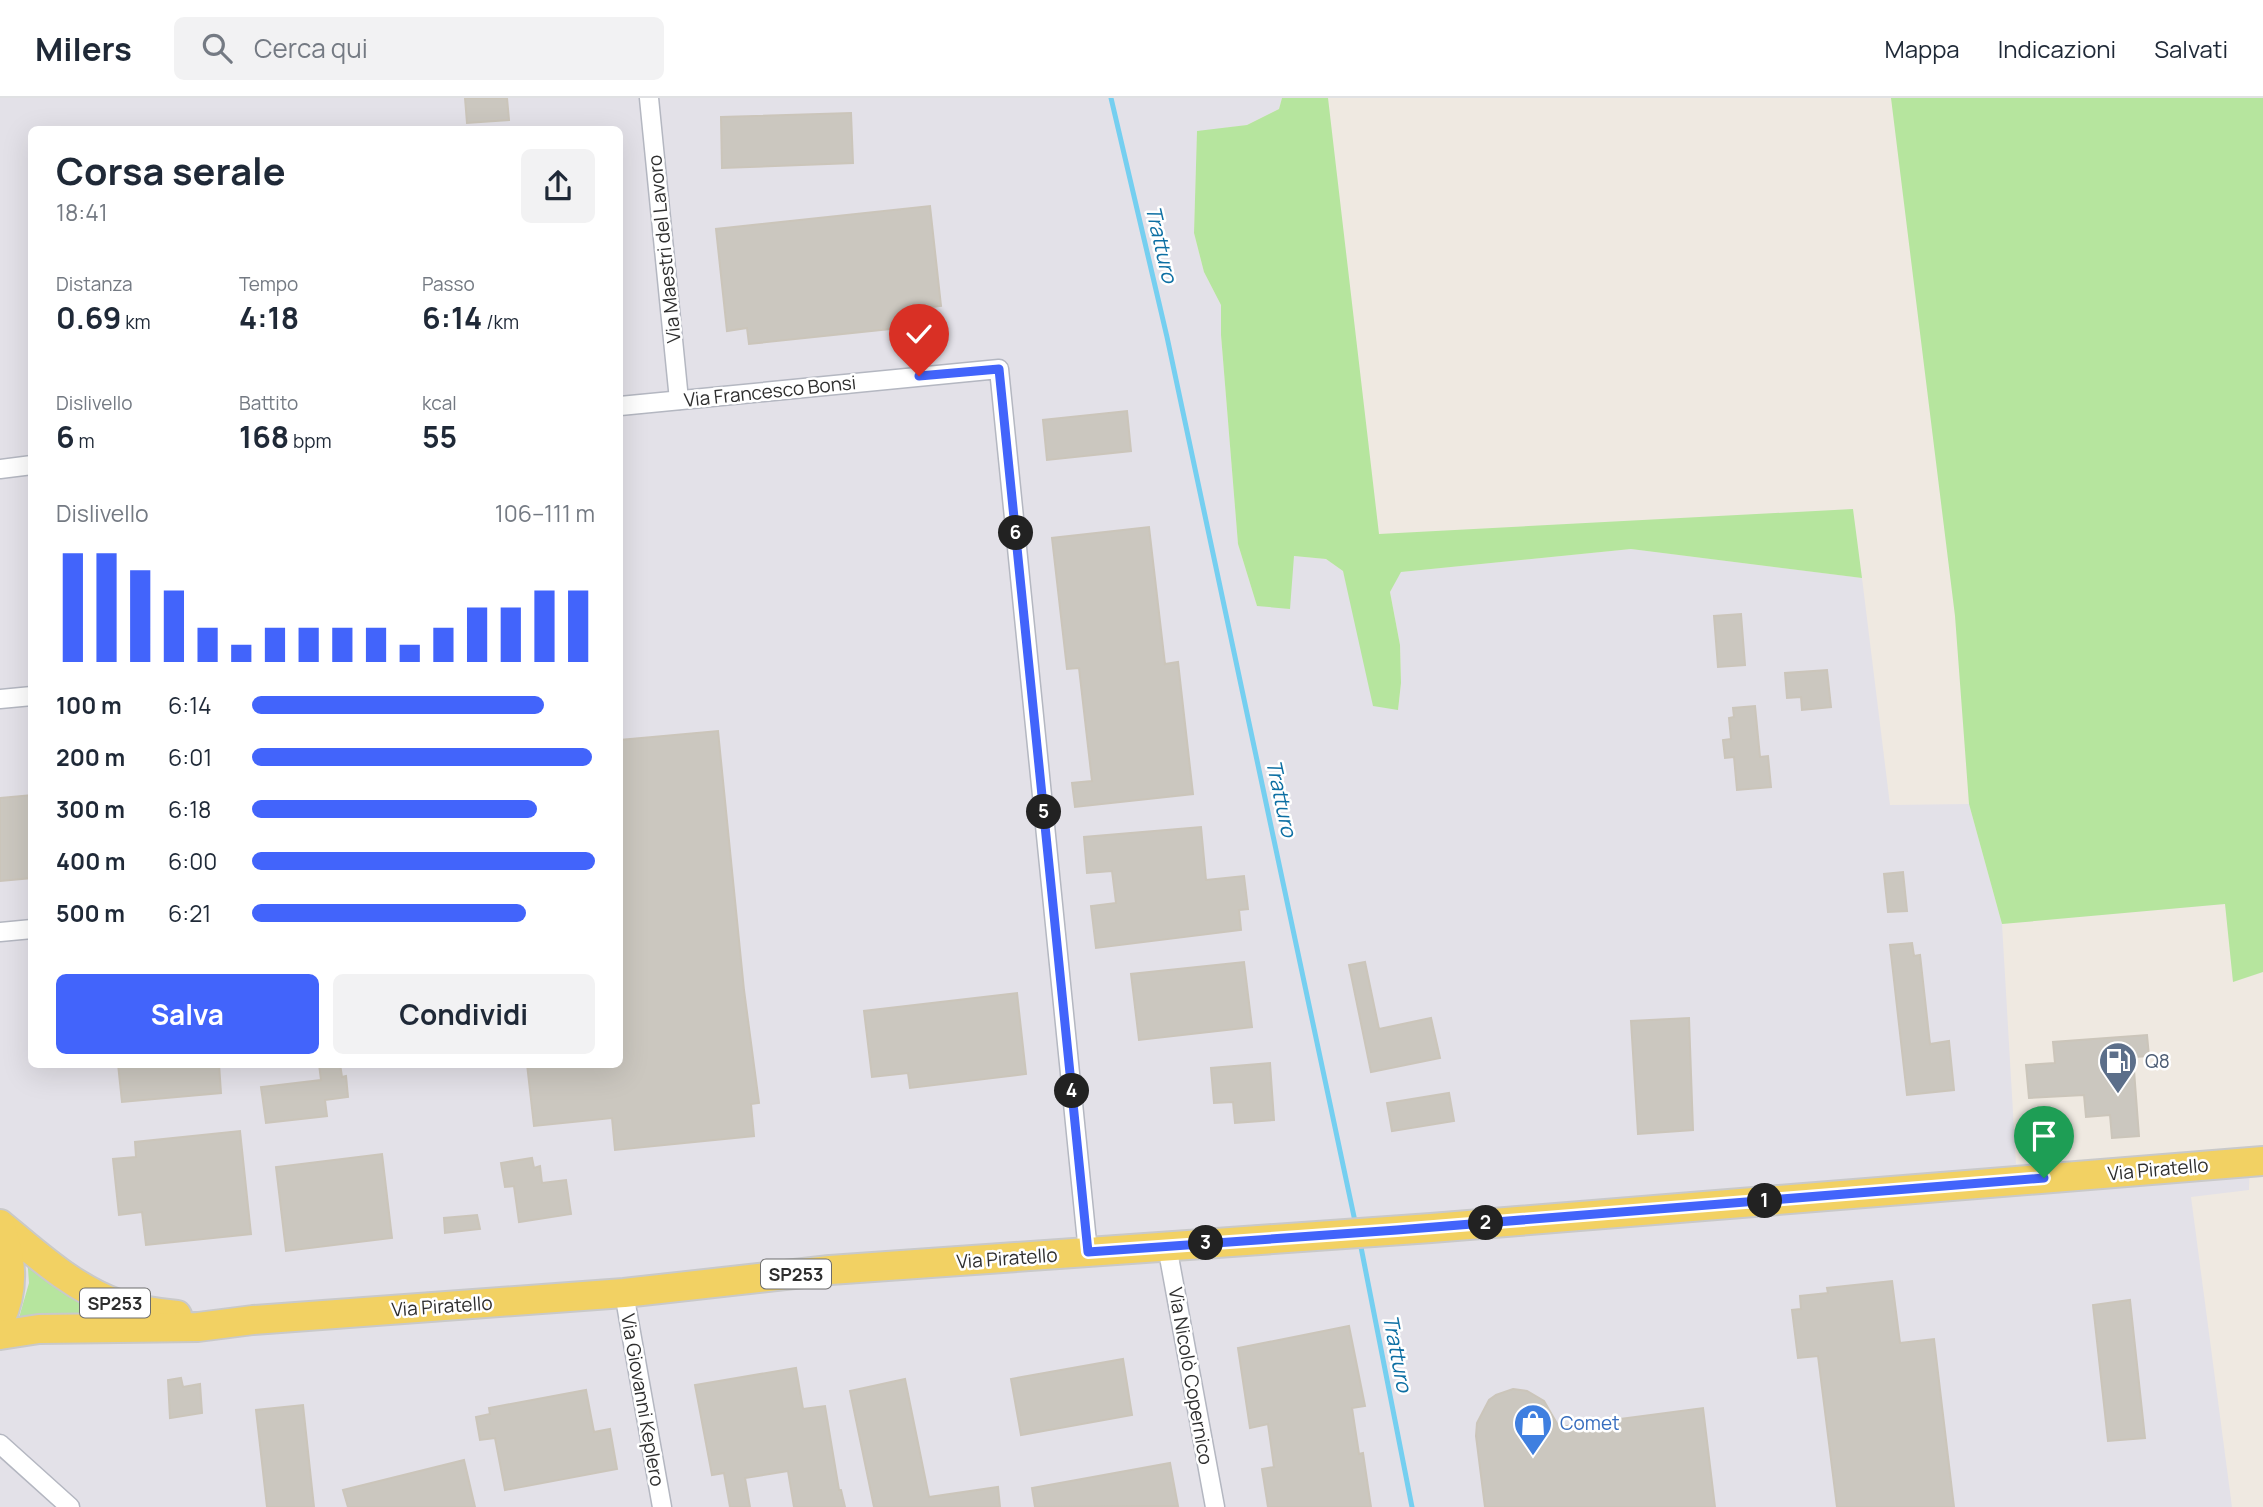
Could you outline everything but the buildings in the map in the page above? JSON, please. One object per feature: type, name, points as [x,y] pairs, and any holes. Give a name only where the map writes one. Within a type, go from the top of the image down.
[{"type":"main road","name":"Via Piratello","points":[[0,1335],[39,1329],[187,1327],[624,1293],[830,1270],[1397,1230],[2263,1161]]},
{"type":"main road","name":"Via Piratello","points":[[0,1225],[59,1272],[92,1292],[119,1304],[179,1315],[253,1320]]},
{"type":"main road","name":"SP253","points":[[0,1225],[8,1246],[11,1270],[9,1294],[0,1320]]},
{"type":"street","name":"Via Maestri del Lavoro","points":[[649,98],[679,400]]},
{"type":"street","name":"Via Francesco Bonsi","points":[[623,406],[999,369],[1088,1252]]},
{"type":"street","points":[[0,469],[28,466]]},
{"type":"street","points":[[0,699],[28,696]]},
{"type":"street","points":[[0,932],[28,929]]},
{"type":"street","name":"Via Nicolò Copernico","points":[[1167,1246],[1215,1507]]},
{"type":"street","name":"Via Giovanni Keplero","points":[[624,1293],[662,1507]]},
{"type":"street","points":[[0,1444],[47,1489]]},
{"type":"street","points":[[0,1457],[70,1507]]},
{"type":"shaded area","points":[[0,98],[1282,98],[1279,109],[1247,125],[1197,132],[1194,233],[1204,272],[1221,305],[1221,335],[1238,544],[1257,606],[1294,556],[1326,559],[1343,571],[1353,610],[1398,710],[1401,683],[1400,645],[1390,592],[1400,572],[1631,549],[1862,578],[1890,805],[1969,804],[2002,924],[2016,1164],[2250,1151],[2249,1190],[2191,1197],[2232,1507],[0,1507]]},
{"type":"green space","points":[[1282,98],[1328,98],[1379,534],[1853,509],[1862,578],[1631,549],[1401,572],[1390,592],[1400,645],[1401,683],[1398,710],[1373,706],[1343,571],[1326,559],[1294,556],[1290,609],[1257,606],[1238,544],[1221,335],[1221,305],[1204,272],[1194,233],[1197,131],[1247,125],[1279,109]]},
{"type":"green space","points":[[1891,98],[2263,98],[2263,972],[2233,982],[2225,904],[2002,924],[1969,804],[1955,616]]},
{"type":"green space","points":[[27,1255],[129,1318],[18,1321],[29,1283]]},
{"type":"waterway","name":"Tratturo","points":[[1111,98],[1167,337],[1356,1226]]},
{"type":"waterway","name":"Tratturo","points":[[1360,1242],[1412,1507]]},
{"type":"place","name":"Q8","points":[[2118,1095]]},
{"type":"place","name":"Comet","points":[[1533,1457]]},
{"type":"route","points":[[919,376],[999,369],[1088,1252],[2044,1178]]}]
